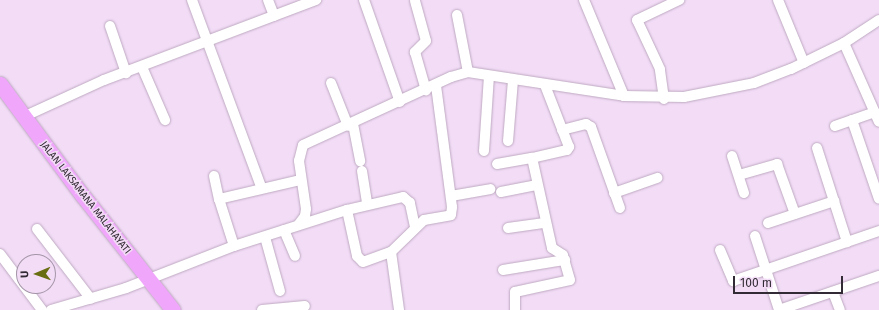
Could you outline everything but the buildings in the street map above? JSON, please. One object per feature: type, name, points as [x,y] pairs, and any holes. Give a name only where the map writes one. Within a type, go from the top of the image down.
[{"type":"highway","name":"JALAN LAKSAMANA MALAHAYATI","points":[[0,84],[23,117],[172,310]]},
{"type":"street","points":[[192,0],[261,187]]},
{"type":"street","points":[[268,0],[274,16]]},
{"type":"street","points":[[23,117],[126,73],[208,43],[316,0]]},
{"type":"street","points":[[364,0],[400,102]]},
{"type":"street","points":[[584,0],[624,96]]},
{"type":"street","points":[[664,99],[660,69],[637,20],[679,0]]},
{"type":"street","points":[[778,0],[804,63]]},
{"type":"street","points":[[415,1],[426,41],[415,52],[426,90]]},
{"type":"street","points":[[457,15],[468,72]]},
{"type":"street","points":[[299,224],[305,216],[306,209],[298,161],[303,146],[436,85],[468,72],[624,96],[664,99],[754,84],[804,63],[844,43],[879,20]]},
{"type":"street","points":[[110,26],[126,73]]},
{"type":"street","points":[[835,126],[852,120],[877,117],[844,43]]},
{"type":"street","points":[[142,67],[165,120]]},
{"type":"street","points":[[484,151],[489,76]]},
{"type":"street","points":[[508,141],[513,80]]},
{"type":"street","points":[[331,83],[350,125],[360,161]]},
{"type":"street","points":[[347,210],[359,260],[374,259],[391,252],[415,227],[424,220],[451,215],[451,196],[436,85]]},
{"type":"street","points":[[497,164],[532,158],[568,149],[545,85]]},
{"type":"street","points":[[852,120],[879,199]]},
{"type":"street","points":[[562,130],[586,124],[591,127],[620,208]]},
{"type":"street","points":[[816,148],[847,242]]},
{"type":"street","points":[[732,156],[744,193]]},
{"type":"street","points":[[516,310],[515,292],[569,281],[565,260],[552,248],[545,223],[532,158]]},
{"type":"street","points":[[739,176],[777,164],[795,214]]},
{"type":"street","points":[[362,171],[367,204]]},
{"type":"street","points":[[214,176],[219,199],[234,246]]},
{"type":"street","points":[[614,193],[657,178]]},
{"type":"street","points":[[219,199],[261,187],[300,180]]},
{"type":"street","points":[[500,192],[537,185]]},
{"type":"street","points":[[451,196],[490,189]]},
{"type":"street","points":[[51,310],[78,306],[91,299],[234,246],[265,237],[299,224],[367,204],[406,199],[415,227]]},
{"type":"street","points":[[768,223],[834,201]]},
{"type":"street","points":[[508,228],[545,223]]},
{"type":"street","points":[[37,229],[91,299]]},
{"type":"street","points":[[284,230],[295,256]]},
{"type":"street","points":[[720,250],[732,281],[879,231]]},
{"type":"street","points":[[755,236],[779,310],[879,276]]},
{"type":"street","points":[[265,237],[280,291]]},
{"type":"street","points":[[391,252],[399,310]]},
{"type":"street","points":[[0,254],[42,310]]},
{"type":"street","points":[[503,270],[565,260]]},
{"type":"street","points":[[834,292],[840,310]]},
{"type":"street","points":[[262,310],[305,306]]}]
